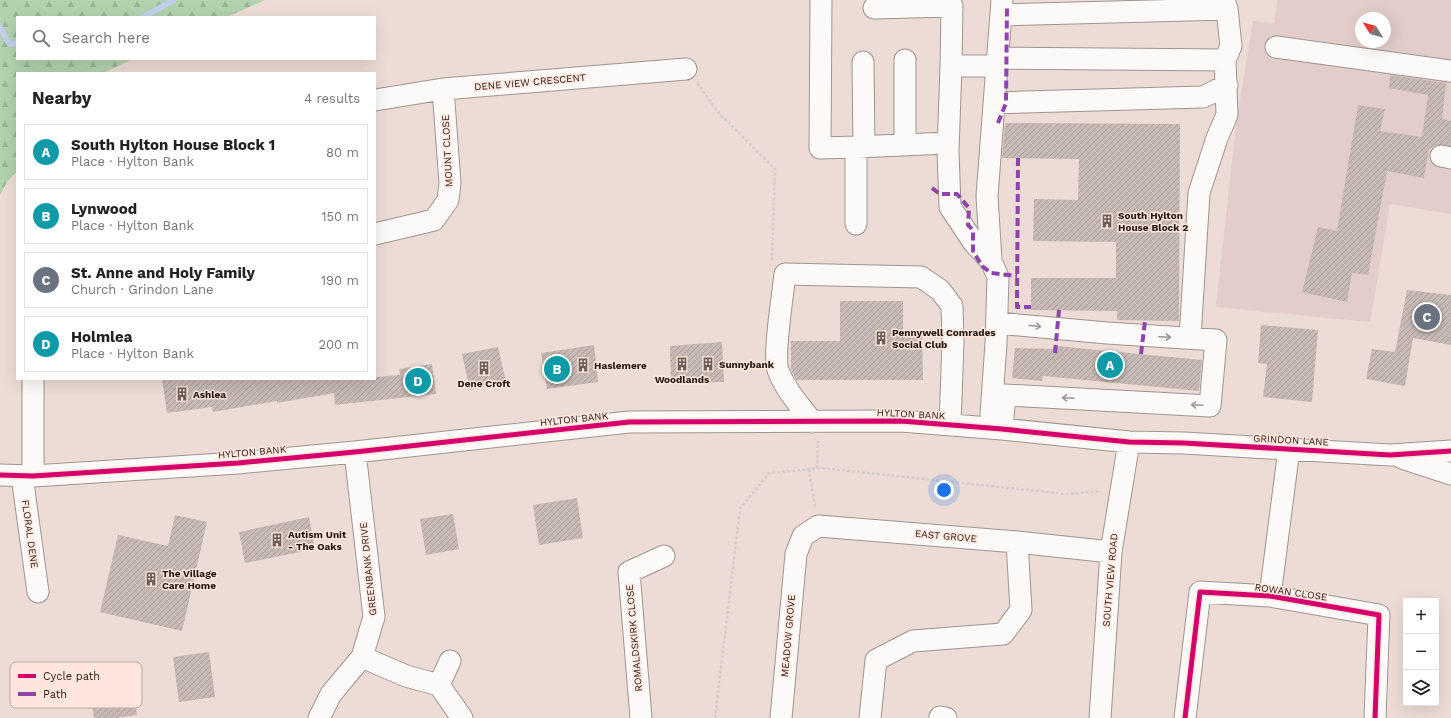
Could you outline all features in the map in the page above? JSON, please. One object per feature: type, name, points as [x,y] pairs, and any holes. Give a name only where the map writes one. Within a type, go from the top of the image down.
[{"type":"street","points":[[821,0],[820,148],[948,143]]},
{"type":"street","points":[[996,428],[996,323],[998,277],[992,261],[987,196],[1002,8],[1226,4],[1230,46],[1225,60],[1228,115],[1217,138],[1199,193],[1190,338]]},
{"type":"street","points":[[874,8],[952,6],[948,143],[950,206],[974,243],[992,261]]},
{"type":"street","points":[[1276,47],[1451,71]]},
{"type":"street","points":[[905,60],[905,145]]},
{"type":"street","points":[[951,66],[998,62],[1225,60]]},
{"type":"street","points":[[856,224],[863,62]]},
{"type":"street","name":"DENE VIEW CRESCENT","points":[[376,100],[443,89],[686,69]]},
{"type":"street","points":[[994,103],[1204,97],[1227,85]]},
{"type":"street","name":"MOUNT CLOSE","points":[[376,234],[434,220],[448,200],[450,183],[443,89]]},
{"type":"street","points":[[815,422],[786,387],[777,368],[778,337],[786,274],[921,277],[940,290],[952,306],[953,342],[950,425]]},
{"type":"street","points":[[996,323],[1107,333],[1216,340],[1210,406],[1005,395],[996,428]]},
{"type":"street","points":[[28,476],[33,380]]},
{"type":"street","name":"HYLTON BANK","points":[[0,475],[28,476],[238,463],[355,452],[630,422],[901,421],[996,428],[1129,442]]},
{"type":"street","name":"GRINDON LANE","points":[[1129,442],[1184,443],[1390,455],[1451,451]]},
{"type":"street","name":"SOUTH VIEW ROAD","points":[[1100,718],[1111,552],[1129,442]]},
{"type":"street","name":"ROWAN CLOSE","points":[[1270,596],[1288,449]]},
{"type":"street","name":"GREENBANK DRIVE","points":[[319,718],[331,694],[362,657],[374,617],[355,452]]},
{"type":"street","name":"GRINDON LANE","points":[[1390,455],[1451,474]]},
{"type":"street","name":"FLORAL DENE","points":[[28,476],[38,592]]},
{"type":"street","name":"EAST GROVE","points":[[818,526],[1016,542],[1111,552]]},
{"type":"street","name":"MEADOW GROVE","points":[[781,718],[796,554],[803,536],[818,526]]},
{"type":"street","points":[[870,718],[876,660],[913,641],[1003,634],[1021,610],[1016,542]]},
{"type":"street","name":"ROMALDSKIRK CLOSE","points":[[641,718],[629,572],[664,556]]},
{"type":"street","name":"ROWAN CLOSE","points":[[1185,718],[1200,592],[1270,596],[1379,615],[1375,718]]},
{"type":"street","points":[[362,657],[406,676],[439,685],[462,718]]},
{"type":"street","points":[[439,685],[450,661]]},
{"type":"path","points":[[710,102],[776,169],[772,264]]},
{"type":"path","points":[[815,422],[817,468]]},
{"type":"path","points":[[809,469],[818,526]]},
{"type":"shaded area","points":[[1277,0],[1451,0],[1451,214],[1390,204],[1370,322],[1216,307],[1236,124],[1253,21],[1274,23]]},
{"type":"green space","points":[[0,0],[265,0],[229,16],[16,16],[16,60],[131,60],[105,72],[16,72],[16,172],[7,182],[0,195]]},
{"type":"building","points":[[1390,75],[1446,83],[1442,119],[1451,121],[1451,146],[1438,145],[1429,149],[1424,178],[1387,171],[1368,275],[1352,273],[1347,302],[1302,292],[1318,227],[1337,231],[1358,105],[1385,109],[1380,131],[1422,137],[1428,95],[1389,88]]},
{"type":"building","name":"South Hylton House Block 2","points":[[1005,123],[1180,124],[1179,321],[1117,320],[1117,311],[1031,310],[1031,278],[1116,278],[1116,242],[1033,241],[1034,199],[1078,200],[1079,159],[1002,158]]},
{"type":"building","points":[[1407,290],[1451,295],[1451,345],[1413,338],[1405,386],[1366,379],[1372,349],[1395,352]]},
{"type":"building","name":"Pennywell Comrades Social Club","points":[[840,301],[903,301],[903,335],[922,335],[923,380],[796,380],[791,369],[791,341],[840,341]]},
{"type":"building","points":[[1261,325],[1318,330],[1312,402],[1263,397],[1267,364],[1258,363]]},
{"type":"building","points":[[722,342],[724,382],[671,384],[670,346]]},
{"type":"building","points":[[594,345],[598,382],[547,389],[541,353]]},
{"type":"building","points":[[1057,346],[1202,360],[1199,391],[1043,376],[1042,381],[1012,378],[1015,348],[1056,349]]},
{"type":"building","name":"Dene Croft","points":[[498,347],[506,382],[470,390],[462,354]]},
{"type":"building","points":[[432,364],[436,394],[335,405],[334,393],[213,412],[212,407],[167,413],[162,380],[376,380],[376,377],[400,375],[399,369]]},
{"type":"building","points":[[577,498],[583,538],[539,545],[533,505]]},
{"type":"building","points":[[453,514],[459,549],[426,555],[420,519]]},
{"type":"building","name":"The Village Care Home","points":[[175,515],[207,522],[182,631],[100,612],[118,535],[168,546]]},
{"type":"building","name":"Autism Unit - The Oaks","points":[[309,517],[315,549],[245,563],[239,532]]},
{"type":"building","points":[[209,652],[215,697],[179,702],[173,657]]},
{"type":"building","points":[[93,708],[136,708],[137,715],[116,718],[94,718]]},
{"type":"waterway","points":[[145,16],[174,0]]},
{"type":"waterway","points":[[0,27],[9,44],[16,44]]},
{"type":"marked path","points":[[998,123],[1006,103],[1007,6]]},
{"type":"marked path","points":[[1018,158],[1017,307],[1031,307]]},
{"type":"marked path","points":[[932,188],[940,194],[957,194],[969,208],[968,225],[973,230],[973,251],[982,266],[991,273],[1017,276]]},
{"type":"marked path","points":[[1055,353],[1059,310]]},
{"type":"marked path","points":[[1141,354],[1145,321]]},
{"type":"cycle path","points":[[0,475],[33,476],[238,463],[355,452],[629,422],[901,421],[1002,429],[1129,442],[1184,443],[1390,455],[1451,451]]},
{"type":"cycle path","points":[[1185,718],[1200,592],[1270,596],[1379,615],[1375,718]]},
{"type":"place","name":"South Hylton House Block 2","points":[[1107,221]]},
{"type":"place","name":"St. Anne and Holy Family","points":[[1427,317]]},
{"type":"place","name":"Pennywell Comrades Social Club","points":[[881,338]]},
{"type":"place","name":"Woodlands","points":[[682,364]]},
{"type":"place","name":"Sunnybank","points":[[708,364]]},
{"type":"place","name":"Haslemere","points":[[583,365]]},
{"type":"place","name":"South Hylton House Block 1","points":[[1110,365]]},
{"type":"place","name":"Dene Croft","points":[[484,368]]},
{"type":"place","name":"Lynwood","points":[[557,369]]},
{"type":"place","name":"Holmlea","points":[[418,381]]},
{"type":"place","name":"Ashlea","points":[[182,394]]},
{"type":"place","name":"Autism Unit - The Oaks","points":[[277,540]]},
{"type":"place","name":"The Village Care Home","points":[[151,579]]}]
